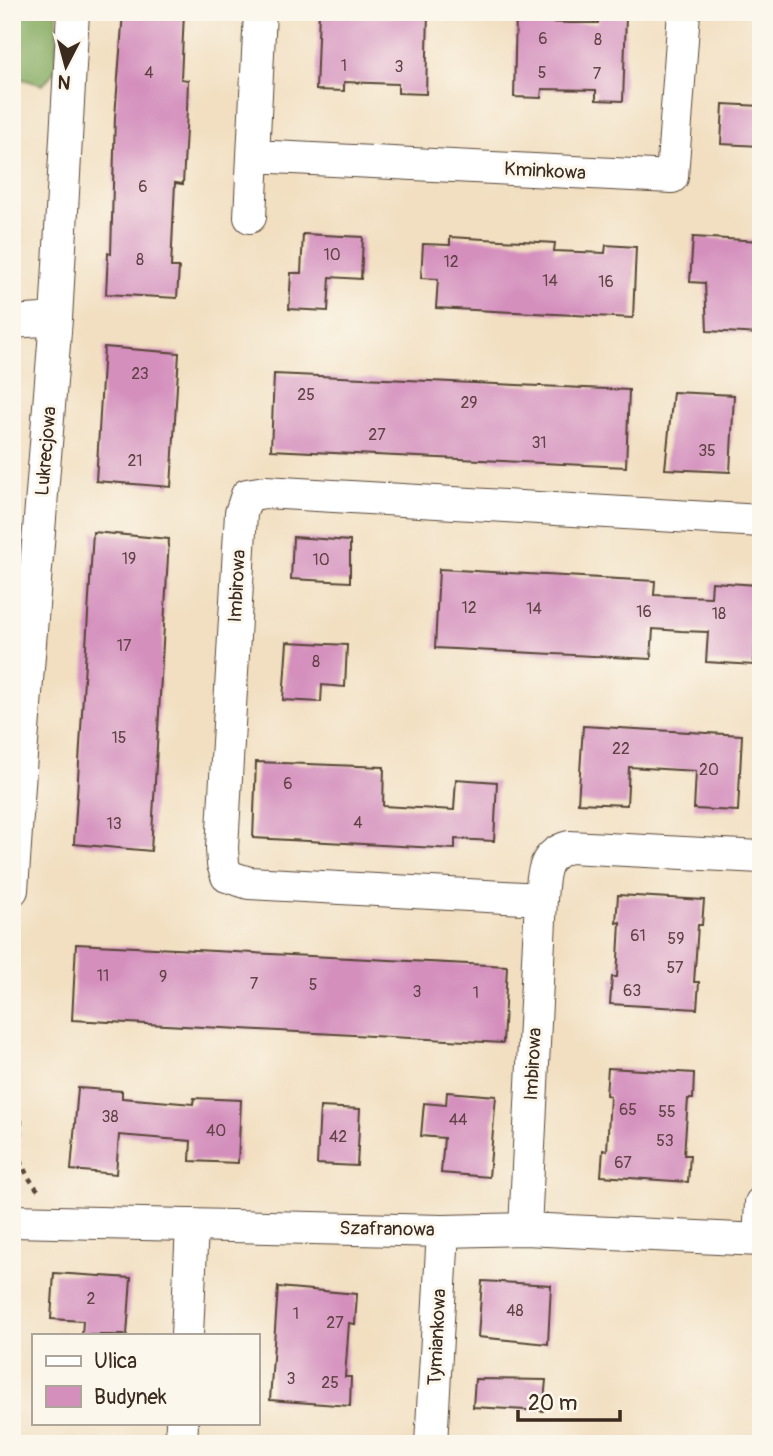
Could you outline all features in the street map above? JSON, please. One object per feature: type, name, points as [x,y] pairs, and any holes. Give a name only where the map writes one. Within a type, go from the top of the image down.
[{"type":"street","name":"Lukrecjowa","points":[[12,890],[17,755],[56,319],[73,12]]},
{"type":"street","points":[[250,217],[260,12]]},
{"type":"street","name":"Kminkowa","points":[[253,156],[672,177],[684,12]]},
{"type":"street","points":[[12,322],[56,319]]},
{"type":"street","name":"Imbirowa","points":[[541,899],[249,883],[227,876],[222,848],[241,513],[247,495],[278,493],[761,521]]},
{"type":"street","name":"Imbirowa","points":[[525,1229],[541,899],[546,862],[560,849],[569,847],[761,857]]},
{"type":"street","points":[[760,1240],[761,1203]]},
{"type":"street","name":"Szafranowa","points":[[12,1221],[443,1231],[525,1229],[760,1240]]},
{"type":"street","points":[[187,1334],[192,1225]]},
{"type":"street","name":"Tymiankowa","points":[[431,1444],[443,1231]]},
{"type":"street","points":[[181,1444],[182,1424]]},
{"type":"green space","points":[[12,12],[57,12],[56,69],[43,85],[12,76]]},
{"type":"building","points":[[123,12],[184,12],[181,79],[188,80],[187,110],[183,184],[175,183],[171,267],[179,267],[177,298],[106,294],[108,253],[111,254],[115,117]]},
{"type":"building","points":[[319,12],[401,17],[401,12],[428,12],[426,94],[398,93],[398,84],[344,82],[344,91],[316,90]]},
{"type":"building","points":[[516,12],[544,13],[544,22],[571,23],[598,23],[599,15],[626,16],[623,101],[596,100],[596,90],[542,89],[541,98],[514,97]]},
{"type":"building","points":[[723,104],[761,106],[761,146],[721,144]]},
{"type":"building","points":[[303,234],[363,237],[361,279],[330,277],[328,311],[289,309],[291,273],[301,273]]},
{"type":"building","points":[[450,237],[555,243],[554,251],[605,253],[606,245],[636,247],[633,318],[436,308],[438,279],[421,278],[423,244],[450,245]]},
{"type":"building","points":[[693,237],[761,241],[761,334],[707,331],[705,283],[690,282]]},
{"type":"building","points":[[104,347],[179,353],[171,487],[96,481]]},
{"type":"building","points":[[274,374],[629,390],[626,467],[271,450]]},
{"type":"building","points":[[673,392],[734,395],[730,472],[665,469]]},
{"type":"building","points":[[93,532],[169,539],[151,851],[74,844]]},
{"type":"building","points":[[293,537],[350,541],[350,582],[291,579]]},
{"type":"building","points":[[439,569],[655,581],[654,595],[711,597],[712,582],[758,585],[754,665],[706,662],[708,632],[653,629],[651,659],[435,648]]},
{"type":"building","points":[[287,642],[347,645],[345,687],[322,685],[321,702],[283,700]]},
{"type":"building","points":[[583,726],[742,735],[738,811],[694,809],[696,771],[629,767],[627,805],[578,803]]},
{"type":"building","points":[[256,762],[384,767],[383,806],[454,810],[456,779],[497,782],[494,841],[455,839],[455,849],[253,838]]},
{"type":"building","points":[[618,895],[704,900],[702,925],[698,925],[694,982],[699,982],[697,1009],[610,1004],[612,977],[617,977],[620,922],[616,923]]},
{"type":"building","points":[[76,944],[507,966],[503,1043],[72,1020]]},
{"type":"building","points":[[608,1068],[694,1073],[693,1099],[688,1099],[684,1155],[690,1155],[688,1182],[601,1176],[603,1150],[607,1151],[610,1096],[606,1095]]},
{"type":"building","points":[[78,1088],[122,1091],[122,1098],[193,1104],[194,1098],[241,1100],[238,1163],[190,1161],[191,1141],[119,1135],[116,1174],[71,1170]]},
{"type":"building","points":[[447,1092],[496,1096],[489,1177],[441,1173],[444,1138],[421,1136],[424,1103],[446,1105]]},
{"type":"building","points":[[320,1107],[360,1109],[357,1166],[317,1164]]},
{"type":"building","points":[[54,1273],[131,1278],[127,1334],[82,1334],[83,1321],[51,1319]]},
{"type":"building","points":[[482,1281],[551,1285],[548,1344],[478,1337]]},
{"type":"building","points":[[278,1287],[357,1294],[355,1324],[349,1323],[345,1377],[351,1377],[350,1406],[270,1400]]},
{"type":"building","points":[[475,1379],[546,1380],[543,1411],[473,1407]]}]
